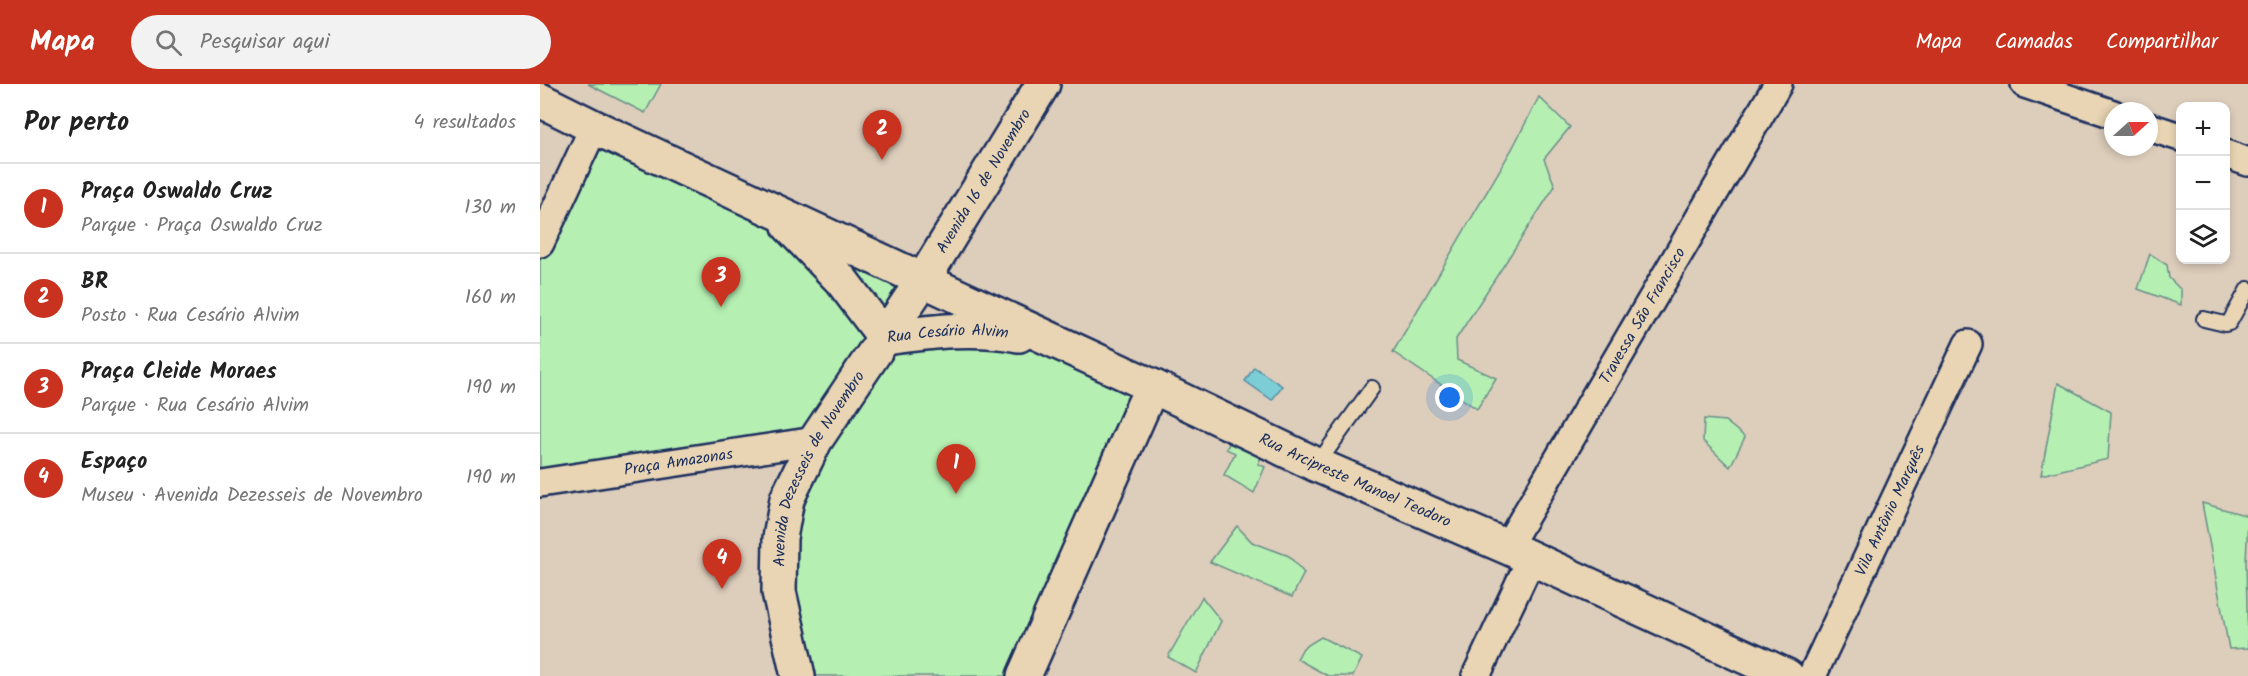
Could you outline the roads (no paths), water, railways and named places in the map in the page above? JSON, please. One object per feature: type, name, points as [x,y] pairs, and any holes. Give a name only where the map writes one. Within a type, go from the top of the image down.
[{"type":"main road","name":"Avenida 16 de Novembro","points":[[923,280],[1043,84]]},
{"type":"main road","name":"Rua Cesário Alvim","points":[[540,100],[923,280]]},
{"type":"main road","name":"Rua Cesário Alvim","points":[[775,212],[842,281],[885,338],[931,331],[972,329],[1015,334],[1067,346]]},
{"type":"main road","name":"Avenida Dezesseis de Novembro","points":[[798,676],[779,592],[780,538],[787,499],[815,441],[923,280]]},
{"type":"main road","name":"Rua Arcipreste Manoel Teodoro","points":[[923,280],[1152,386],[1322,458],[1519,553],[1786,676]]},
{"type":"main road","points":[[1024,676],[1152,386]]},
{"type":"street","name":"Travessa São Francisco","points":[[1476,676],[1519,553],[1778,84]]},
{"type":"street","points":[[2025,84],[2104,111]]},
{"type":"street","points":[[540,243],[594,127]]},
{"type":"street","points":[[2158,130],[2176,135]]},
{"type":"street","points":[[2230,155],[2248,162]]},
{"type":"street","name":"Vila Antônio Marquês","points":[[1812,676],[1968,344]]},
{"type":"street","name":"Praça Amazonas","points":[[540,483],[815,441]]},
{"type":"lane","points":[[2204,318],[2224,324],[2229,323],[2248,289]]},
{"type":"lane","points":[[1322,458],[1372,388]]},
{"type":"water","points":[[1254,367],[1282,386],[1272,400],[1245,381]]},
{"type":"place","name":"BR","points":[[882,160]]},
{"type":"place","name":"Praça Cleide Moraes","points":[[721,307]]},
{"type":"place","name":"Praça Oswaldo Cruz","points":[[956,494]]},
{"type":"place","name":"Espaço","points":[[722,589]]}]
